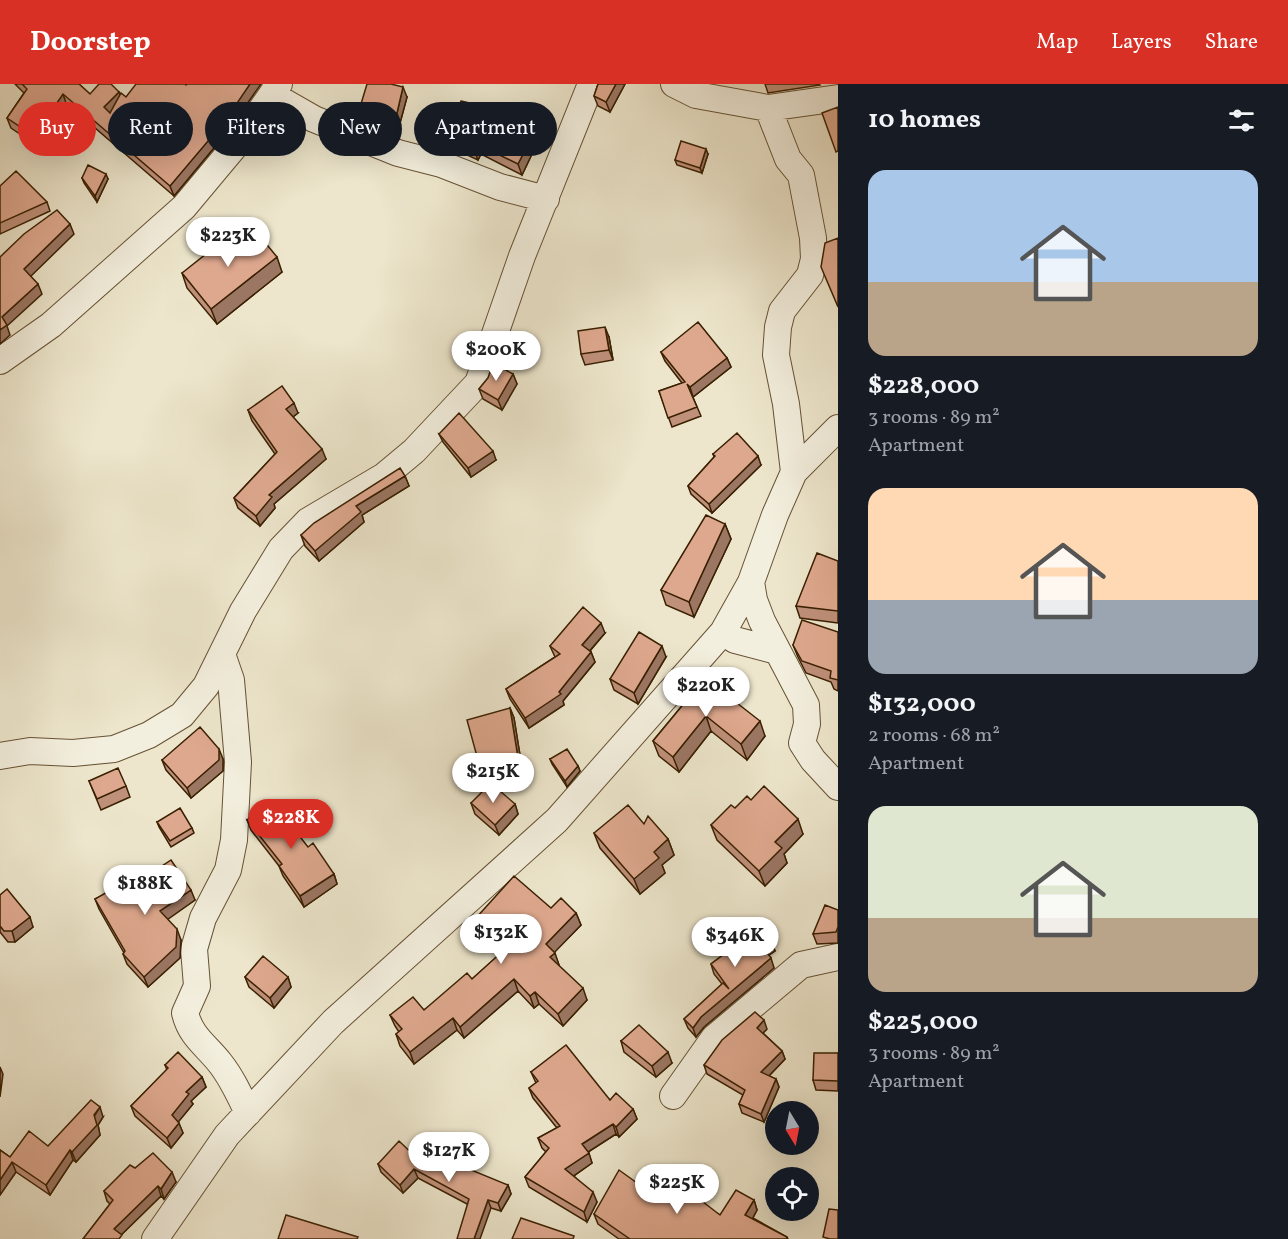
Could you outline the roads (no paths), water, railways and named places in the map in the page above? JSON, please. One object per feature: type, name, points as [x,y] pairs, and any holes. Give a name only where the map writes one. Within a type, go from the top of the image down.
[{"type":"street","points":[[0,756],[30,751],[73,753],[114,748],[149,735],[182,715],[206,686],[281,549],[308,521],[384,476],[406,457],[478,383],[522,256],[591,84]]},
{"type":"street","points":[[674,84],[696,95],[768,108],[838,98]]},
{"type":"street","points":[[0,361],[51,325],[184,207],[240,140],[276,89],[314,119],[398,153],[441,164],[500,187],[546,199]]},
{"type":"street","points":[[768,108],[788,159],[801,175],[814,249],[810,275],[782,311],[778,327],[776,355],[786,404],[794,472]]},
{"type":"street","points":[[155,1239],[227,1135],[333,1022],[557,820],[723,632],[751,582],[774,515],[794,472],[838,428]]},
{"type":"street","points":[[751,582],[754,600],[777,651],[806,705],[807,724],[802,743],[813,760],[838,787]]},
{"type":"street","points":[[723,632],[735,640],[777,651]]},
{"type":"street","points":[[222,654],[231,680],[238,762],[234,840],[228,870],[203,918],[194,949],[197,986],[185,1013],[195,1038],[219,1062],[233,1081],[248,1113]]},
{"type":"street","points":[[673,1096],[714,1038],[801,965],[838,957]]}]
